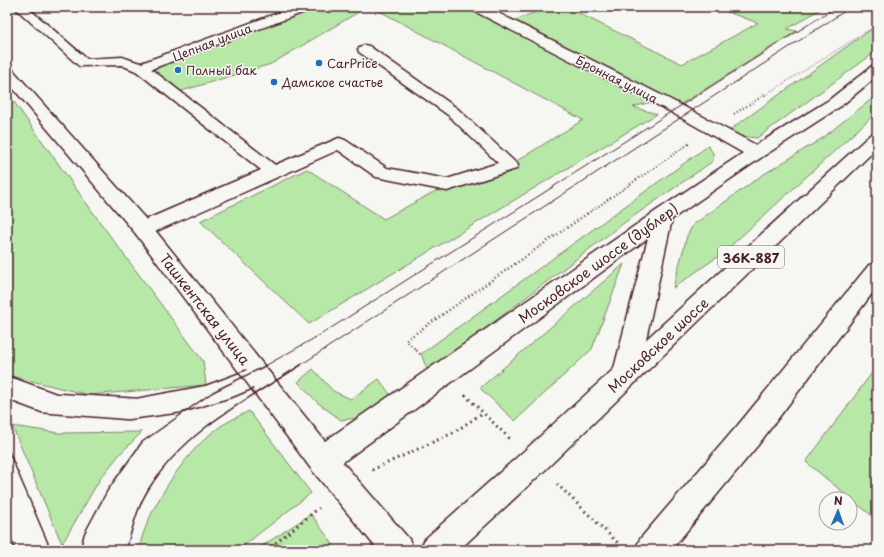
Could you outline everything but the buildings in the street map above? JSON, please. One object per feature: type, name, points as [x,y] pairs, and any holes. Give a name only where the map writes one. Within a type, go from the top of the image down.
[{"type":"main road","name":"Цепная улица","points":[[141,68],[306,7]]},
{"type":"main road","name":"Бронная улица","points":[[476,7],[675,108],[710,129],[756,153]]},
{"type":"main road","name":"Московское шоссе (дублер)","points":[[322,460],[443,376],[663,216],[756,153],[835,103],[877,69]]},
{"type":"main road","name":"Ташкентская улица","points":[[7,72],[143,229],[322,460],[398,550]]},
{"type":"main road","name":"Московское шоссе","points":[[436,550],[625,376],[877,138]]},
{"type":"main road","points":[[625,376],[663,216]]},
{"type":"main road","points":[[651,550],[748,435],[877,271]]},
{"type":"lane","points":[[20,7],[84,63],[122,61],[141,68],[274,172]]},
{"type":"lane","points":[[143,229],[339,143],[382,173],[447,185],[510,165],[477,136],[453,112],[364,49]]},
{"type":"path","points":[[406,340],[710,129],[877,24]]},
{"type":"path","points":[[467,396],[620,544]]},
{"type":"path","points":[[375,468],[453,433],[484,412]]},
{"type":"path","points":[[267,550],[311,514]]},
{"type":"green space","points":[[282,7],[367,7],[271,64],[175,93],[141,68],[291,12]]},
{"type":"green space","points":[[372,7],[476,7],[507,23],[549,7],[566,7],[682,64],[758,23],[722,10],[728,7],[824,7],[787,29],[797,31],[675,108],[659,100],[633,107],[657,114],[309,324],[200,221],[307,169],[384,219],[447,185],[510,165],[583,120]]},
{"type":"green space","points":[[877,25],[877,51],[757,138],[724,134]]},
{"type":"green space","points":[[7,92],[102,225],[203,361],[206,385],[89,395],[7,375]]},
{"type":"green space","points":[[877,95],[877,112],[723,253],[673,288],[687,236],[693,225],[761,176],[821,139]]},
{"type":"green space","points":[[708,146],[713,153],[713,161],[621,225],[428,372],[421,354]]},
{"type":"green space","points":[[624,264],[592,349],[515,421],[480,388]]},
{"type":"green space","points":[[877,366],[877,520],[858,504],[858,491],[842,491],[806,462]]},
{"type":"green space","points":[[313,369],[333,391],[351,399],[379,379],[392,397],[365,417],[341,420],[318,403],[298,382]]},
{"type":"green space","points":[[249,411],[311,493],[238,550],[139,550],[149,519],[157,502],[190,454],[214,431]]},
{"type":"green space","points":[[12,426],[59,433],[142,432],[119,455],[100,479],[62,544]]},
{"type":"green space","points":[[311,514],[337,550],[256,550]]},
{"type":"tram line","points":[[265,366],[320,335],[836,7]]},
{"type":"tram line","points":[[299,366],[851,7]]},
{"type":"tram line","points":[[126,550],[135,519],[144,497],[163,469],[179,451],[197,434],[217,419],[301,365]]},
{"type":"tram line","points":[[185,412],[213,392],[265,366]]},
{"type":"tram line","points":[[7,375],[56,393],[137,398],[206,385],[246,370]]},
{"type":"tram line","points":[[185,412],[234,397],[253,389]]},
{"type":"tram line","points":[[7,400],[42,413],[128,420],[185,412]]},
{"type":"tram line","points":[[80,550],[84,534],[107,491],[142,442],[185,412]]},
{"type":"tram line","points":[[7,447],[51,550]]},
{"type":"tram line","points":[[7,527],[15,550]]},
{"type":"place","name":"CarPrice","points":[[319,63]]},
{"type":"place","name":"Полный бак","points":[[178,70]]},
{"type":"place","name":"Дамское счастье","points":[[274,82]]}]
